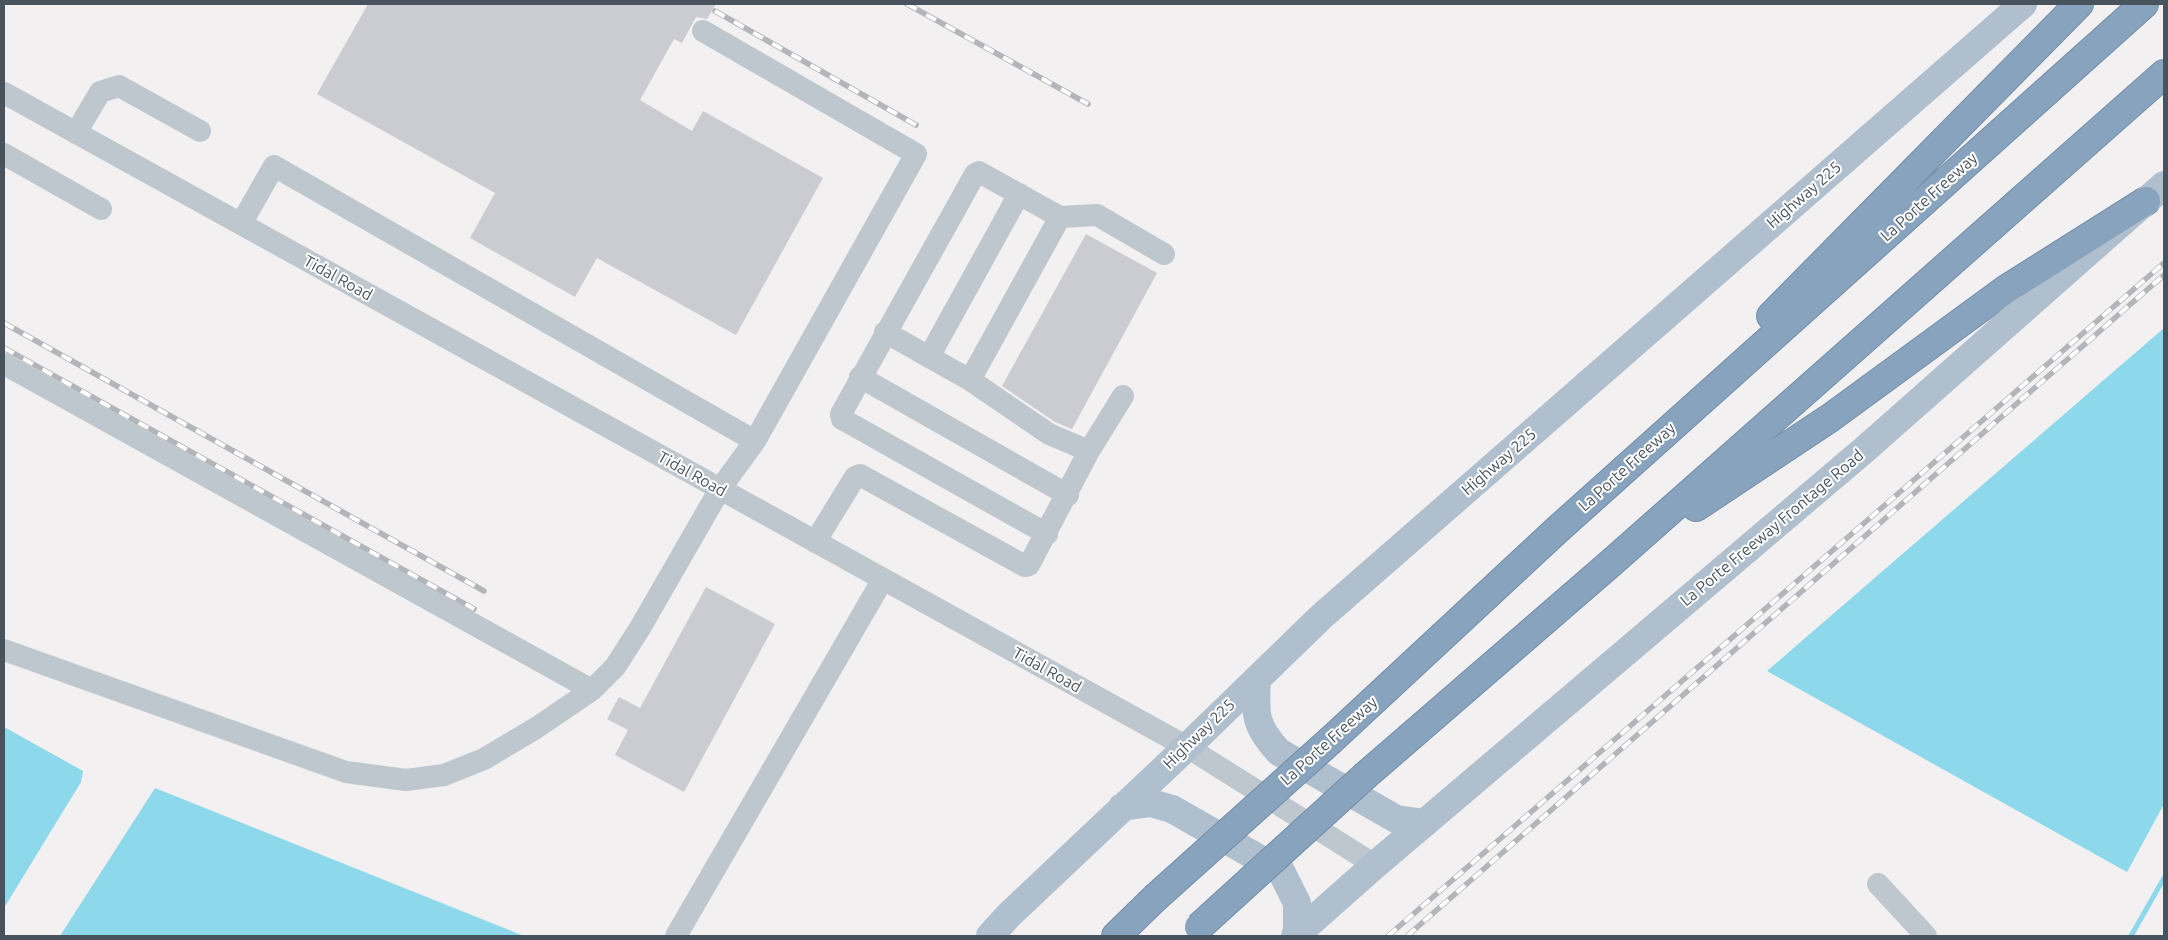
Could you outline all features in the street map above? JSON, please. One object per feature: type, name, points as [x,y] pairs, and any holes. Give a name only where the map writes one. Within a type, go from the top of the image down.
[{"type":"highway","points":[[1558,530],[2079,4]]},
{"type":"highway","name":"La Porte Freeway","points":[[1116,936],[1155,898],[1331,740],[1558,530],[2144,4]]},
{"type":"highway","points":[[1194,932],[1366,775],[1611,563],[2164,74]]},
{"type":"highway","points":[[1611,563],[1830,418],[2006,290],[2155,193]]},
{"type":"main road","name":"Highway 225","points":[[990,936],[1009,914],[1187,747],[1322,616],[2023,4]]},
{"type":"main road","name":"La Porte Freeway Frontage Road","points":[[1375,865],[1856,457],[2155,193]]},
{"type":"main road","points":[[1256,679],[1255,714],[1265,736],[1279,752],[1396,819],[1425,823]]},
{"type":"main road","points":[[1122,807],[1152,803],[1172,809],[1281,872],[1297,903],[1296,935]]},
{"type":"main road","points":[[1296,935],[1375,865]]},
{"type":"street","points":[[4,650],[346,772],[406,780],[444,775],[484,759],[536,728],[592,690],[615,667],[720,489],[755,441],[916,154],[703,31]]},
{"type":"street","points":[[76,133],[100,92],[119,86],[200,131]]},
{"type":"street","name":"Tidal Road","points":[[4,93],[1187,747],[1375,865]]},
{"type":"street","points":[[4,154],[101,209]]},
{"type":"street","points":[[240,224],[274,166],[755,441]]},
{"type":"street","points":[[1047,534],[842,419],[841,414],[974,174],[979,172],[1060,218],[1097,215],[1164,254]]},
{"type":"street","points":[[929,357],[1018,194]]},
{"type":"street","points":[[970,380],[1060,218]]},
{"type":"street","points":[[885,332],[970,380],[1049,434],[1089,451]]},
{"type":"street","points":[[4,364],[592,690]]},
{"type":"street","points":[[860,378],[1068,495]]},
{"type":"street","points":[[815,542],[855,476],[860,475],[1025,566],[1030,565],[1068,495],[1089,451],[1123,396]]},
{"type":"street","points":[[676,936],[883,579]]},
{"type":"street","points":[[1878,884],[1926,936]]},
{"type":"water","points":[[2164,328],[2164,804],[2127,872],[1767,671]]},
{"type":"water","points":[[4,727],[83,771],[81,782],[4,908]]},
{"type":"water","points":[[155,788],[524,936],[60,936]]},
{"type":"building","points":[[368,4],[716,4],[707,19],[696,17],[682,43],[674,39],[640,100],[692,131],[703,111],[823,178],[736,335],[597,258],[575,297],[470,238],[495,193],[317,94]]},
{"type":"building","points":[[1086,234],[1157,273],[1072,429],[1055,422],[1002,386]]},
{"type":"building","points":[[706,587],[775,624],[684,792],[615,755],[628,730],[607,719],[619,697],[640,708]]},
{"type":"waterway","points":[[2131,936],[2164,878]]},
{"type":"railway","points":[[907,4],[1088,104]]},
{"type":"railway","points":[[715,11],[916,125]]},
{"type":"railway","points":[[1388,936],[2164,263]]},
{"type":"railway","points":[[1407,936],[2164,275]]},
{"type":"railway","points":[[4,323],[484,591]]},
{"type":"railway","points":[[4,348],[474,609]]}]
